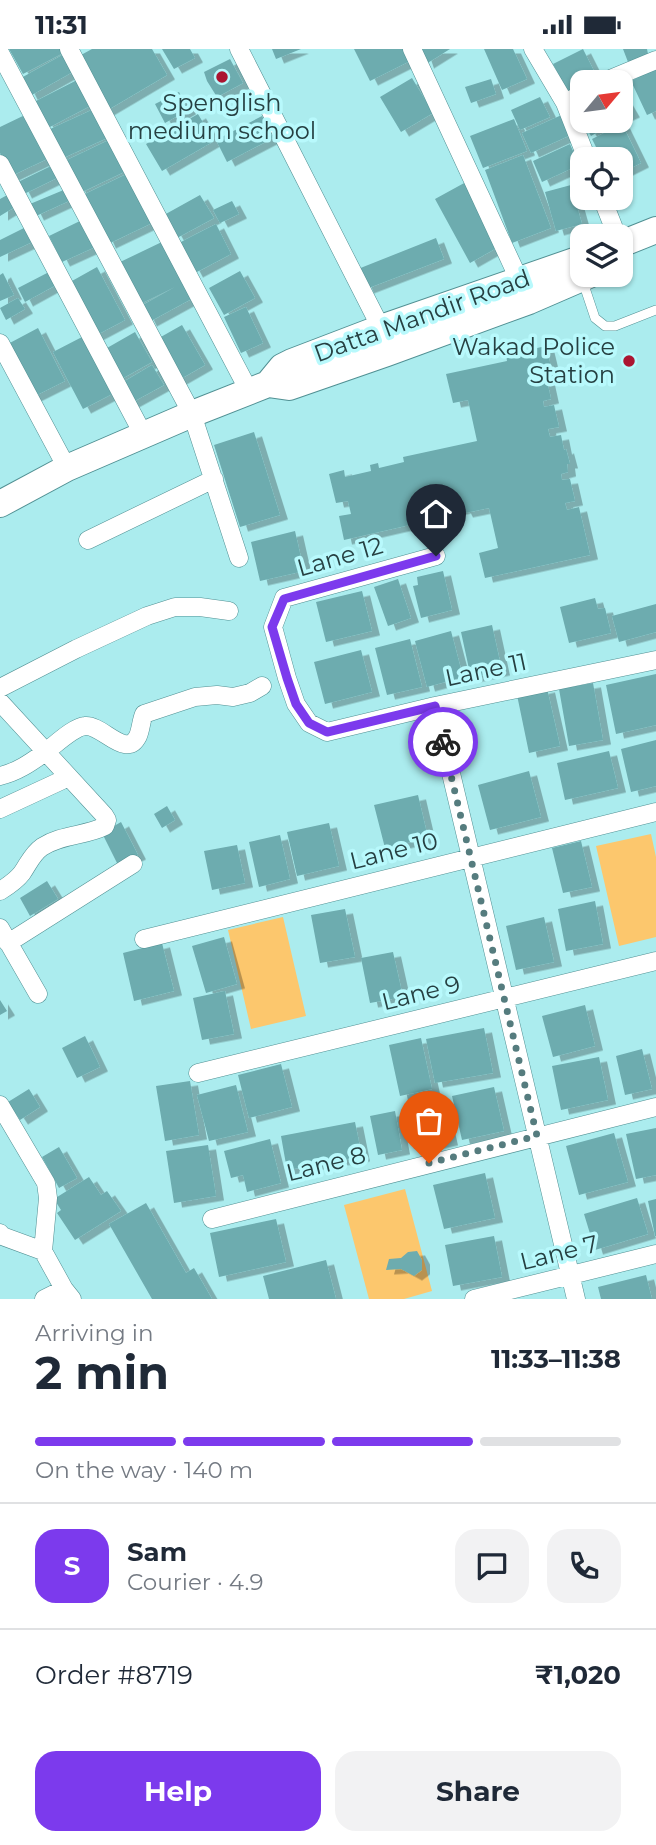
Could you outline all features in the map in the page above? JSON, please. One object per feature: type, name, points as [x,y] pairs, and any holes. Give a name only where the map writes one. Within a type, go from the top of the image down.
[{"type":"main road","points":[[633,239],[656,230]]},
{"type":"main road","points":[[633,259],[656,250]]},
{"type":"main road","name":"Datta Mandir Road","points":[[0,504],[66,468],[192,414],[258,388],[289,387],[384,341],[570,275]]},
{"type":"street","points":[[69,49],[258,388]]},
{"type":"street","points":[[239,49],[384,341]]},
{"type":"street","points":[[412,49],[524,291]]},
{"type":"street","points":[[533,49],[565,103],[582,147]]},
{"type":"street","points":[[0,53],[192,414],[239,558]]},
{"type":"street","points":[[631,70],[656,59]]},
{"type":"street","points":[[565,103],[570,100]]},
{"type":"street","points":[[0,164],[144,434]]},
{"type":"street","points":[[0,344],[66,468]]},
{"type":"street","points":[[88,540],[214,479]]},
{"type":"street","name":"Lane 12","points":[[327,732],[309,723],[296,704],[287,678],[272,627],[284,599],[436,556]]},
{"type":"street","points":[[0,688],[147,616],[176,607],[229,611]]},
{"type":"street","name":"Lane 11","points":[[327,732],[435,706],[656,660]]},
{"type":"street","points":[[0,776],[30,763],[67,736],[86,726],[99,729],[118,743],[125,744],[134,741],[144,715],[195,697],[217,695],[233,698],[262,686]]},
{"type":"street","points":[[0,702],[107,820],[105,825],[96,831],[66,836],[43,847],[29,859],[22,874],[0,891]]},
{"type":"street","points":[[435,706],[576,1299]]},
{"type":"street","points":[[0,809],[69,777]]},
{"type":"street","name":"Lane 10","points":[[144,939],[656,812]]},
{"type":"street","points":[[38,994],[4,936],[133,864]]},
{"type":"street","name":"Lane 9","points":[[198,1073],[656,961]]},
{"type":"street","points":[[0,1105],[46,1183],[48,1198],[43,1251],[68,1294],[44,1299]]},
{"type":"street","name":"Lane 8","points":[[212,1219],[656,1107]]},
{"type":"street","points":[[0,1233],[43,1251]]},
{"type":"street","name":"Lane 7","points":[[474,1299],[656,1254]]},
{"type":"lane","points":[[588,287],[595,318],[605,326],[615,326],[656,310]]},
{"type":"shaded area","points":[[651,834],[656,857],[656,937],[619,946],[596,846]]},
{"type":"shaded area","points":[[283,917],[306,1016],[251,1029],[228,930]]},
{"type":"shaded area","points":[[405,1189],[432,1291],[404,1299],[369,1299],[344,1205]]},
{"type":"building","points":[[9,49],[64,49],[65,52],[23,74]]},
{"type":"building","points":[[92,49],[152,49],[167,75],[106,111],[81,55]]},
{"type":"building","points":[[162,49],[190,49],[195,58],[174,69]]},
{"type":"building","points":[[272,49],[301,49],[276,59]]},
{"type":"building","points":[[354,49],[404,49],[410,61],[370,81]]},
{"type":"building","points":[[421,49],[450,49],[426,64]]},
{"type":"building","points":[[484,49],[513,49],[527,79],[502,90]]},
{"type":"building","points":[[583,49],[594,70],[570,70],[569,94],[553,64]]},
{"type":"building","points":[[623,49],[647,49],[648,54],[628,62]]},
{"type":"building","points":[[66,53],[76,70],[30,96],[21,78]]},
{"type":"building","name":"Spenglish medium school","points":[[230,59],[243,83],[217,97],[204,72]]},
{"type":"building","points":[[656,68],[656,111],[647,115],[634,87],[634,79]]},
{"type":"building","points":[[412,78],[433,113],[401,132],[380,97]]},
{"type":"building","points":[[491,79],[496,94],[471,103],[465,87]]},
{"type":"building","points":[[77,80],[90,106],[48,128],[34,102]]},
{"type":"building","points":[[179,92],[188,110],[165,123],[155,104]]},
{"type":"building","points":[[540,97],[550,117],[520,130],[511,110]]},
{"type":"building","points":[[94,109],[107,138],[61,159],[48,130]]},
{"type":"building","points":[[566,113],[570,122],[570,133],[575,133],[531,153],[522,133]]},
{"type":"building","points":[[27,114],[49,158],[11,176],[0,153],[0,127]]},
{"type":"building","points":[[198,114],[214,141],[162,171],[146,144]]},
{"type":"building","points":[[262,116],[273,138],[227,162],[216,140]]},
{"type":"building","points":[[514,119],[527,151],[483,168],[470,136]]},
{"type":"building","points":[[604,133],[626,133],[641,163],[633,167],[633,147],[596,147],[592,139]]},
{"type":"building","points":[[109,140],[124,172],[80,193],[65,161]]},
{"type":"building","points":[[570,144],[571,147],[570,169],[542,182],[533,161]]},
{"type":"building","points":[[523,155],[551,228],[512,243],[485,170]]},
{"type":"building","points":[[53,165],[59,177],[24,194],[18,182]]},
{"type":"building","points":[[131,172],[154,222],[108,244],[85,194]]},
{"type":"building","points":[[466,182],[500,246],[470,263],[435,199]]},
{"type":"building","points":[[570,185],[570,210],[578,210],[582,224],[570,224],[570,227],[556,231],[545,192]]},
{"type":"building","points":[[66,189],[71,200],[36,216],[30,204]]},
{"type":"building","points":[[11,193],[18,205],[0,216],[0,199]]},
{"type":"building","points":[[200,195],[214,218],[177,238],[164,215]]},
{"type":"building","points":[[232,201],[239,214],[220,223],[213,210]]},
{"type":"building","points":[[82,220],[95,247],[62,262],[49,236]]},
{"type":"building","points":[[216,224],[231,254],[195,273],[179,243]]},
{"type":"building","points":[[24,228],[32,242],[0,257],[0,240]]},
{"type":"building","points":[[436,238],[444,259],[366,289],[358,269]]},
{"type":"building","points":[[166,240],[195,297],[149,322],[141,306],[175,287],[136,306],[116,264]]},
{"type":"building","points":[[97,267],[125,320],[91,338],[63,286]]},
{"type":"building","points":[[240,271],[255,298],[224,315],[209,288]]},
{"type":"building","points":[[49,272],[56,285],[25,302],[18,288]]},
{"type":"building","points":[[3,273],[14,295],[0,301],[0,275]]},
{"type":"building","points":[[18,298],[25,309],[6,320],[0,308]]},
{"type":"building","points":[[246,307],[263,343],[241,353],[224,317]]},
{"type":"building","points":[[182,325],[205,365],[177,381],[159,338]]},
{"type":"building","points":[[38,328],[65,381],[33,397],[6,345]]},
{"type":"building","points":[[135,332],[152,362],[116,382],[100,352]]},
{"type":"building","points":[[82,337],[112,394],[83,409],[53,352]]},
{"type":"building","points":[[546,346],[553,375],[546,376],[551,399],[543,401],[544,407],[554,405],[559,427],[548,429],[550,437],[561,435],[564,450],[566,449],[570,464],[567,464],[568,472],[561,474],[562,480],[570,479],[575,501],[565,503],[567,510],[579,507],[590,555],[485,578],[479,553],[498,548],[489,508],[465,513],[463,509],[439,514],[440,518],[344,540],[339,516],[351,514],[348,501],[336,503],[329,474],[344,470],[345,477],[371,471],[370,465],[378,463],[379,468],[404,462],[403,457],[477,441],[468,400],[453,403],[446,374],[507,361],[506,355]]},
{"type":"building","points":[[152,365],[164,385],[131,403],[120,384]]},
{"type":"building","points":[[254,432],[280,515],[240,527],[214,445]]},
{"type":"building","points":[[295,531],[304,571],[260,581],[251,542]]},
{"type":"building","points":[[443,571],[452,610],[421,618],[413,586],[418,585],[417,577]]},
{"type":"building","points":[[398,579],[411,618],[388,626],[374,587]]},
{"type":"building","points":[[362,591],[372,631],[326,642],[316,602]]},
{"type":"building","points":[[595,598],[598,609],[605,608],[611,633],[569,643],[560,607]]},
{"type":"building","points":[[656,604],[656,632],[619,642],[612,616]]},
{"type":"building","points":[[492,625],[502,671],[471,678],[461,632]]},
{"type":"building","points":[[451,631],[463,677],[427,687],[415,641]]},
{"type":"building","points":[[410,639],[422,687],[387,695],[375,648]]},
{"type":"building","points":[[361,650],[372,692],[325,704],[314,662]]},
{"type":"building","points":[[656,674],[656,725],[616,734],[606,685]]},
{"type":"building","points":[[593,683],[603,740],[569,746],[559,689]]},
{"type":"building","points":[[547,688],[560,746],[529,753],[517,695]]},
{"type":"building","points":[[656,740],[656,786],[631,792],[621,749]]},
{"type":"building","points":[[609,751],[618,788],[565,800],[557,763]]},
{"type":"building","points":[[529,771],[541,817],[490,830],[478,785]]},
{"type":"building","points":[[418,795],[428,838],[385,848],[374,805]]},
{"type":"building","points":[[167,806],[175,820],[162,828],[154,814]]},
{"type":"building","points":[[121,822],[138,855],[118,865],[102,833]]},
{"type":"building","points":[[329,823],[339,866],[297,876],[287,832]]},
{"type":"building","points":[[280,835],[290,879],[259,887],[249,842]]},
{"type":"building","points":[[581,841],[592,887],[563,893],[552,848]]},
{"type":"building","points":[[237,845],[245,883],[212,890],[204,851]]},
{"type":"building","points":[[47,881],[58,899],[30,916],[20,898]]},
{"type":"building","points":[[595,901],[603,944],[566,951],[558,909]]},
{"type":"building","points":[[345,909],[355,957],[320,963],[311,915]]},
{"type":"building","points":[[544,917],[554,962],[516,970],[506,926]]},
{"type":"building","points":[[224,937],[237,984],[206,993],[192,946]]},
{"type":"building","points":[[162,943],[174,991],[134,1001],[123,953]]},
{"type":"building","points":[[393,952],[403,997],[370,1003],[361,958]]},
{"type":"building","points":[[225,991],[234,1034],[202,1040],[193,998]]},
{"type":"building","points":[[0,1000],[7,1011],[0,1015]]},
{"type":"building","points":[[585,1005],[595,1046],[553,1057],[542,1016]]},
{"type":"building","points":[[484,1028],[493,1073],[435,1083],[426,1039]]},
{"type":"building","points":[[85,1036],[100,1067],[77,1078],[62,1048]]},
{"type":"building","points":[[421,1038],[432,1089],[400,1096],[389,1045]]},
{"type":"building","points":[[642,1049],[652,1089],[625,1095],[616,1056]]},
{"type":"building","points":[[599,1057],[608,1100],[561,1110],[552,1066]]},
{"type":"building","points":[[281,1064],[292,1107],[249,1118],[238,1075]]},
{"type":"building","points":[[190,1081],[199,1135],[165,1141],[156,1086]]},
{"type":"building","points":[[236,1085],[248,1132],[209,1141],[197,1095]]},
{"type":"building","points":[[494,1087],[504,1131],[462,1140],[452,1096]]},
{"type":"building","points":[[29,1089],[40,1107],[20,1120],[8,1102]]},
{"type":"building","points":[[441,1100],[450,1141],[414,1149],[405,1107]]},
{"type":"building","points":[[395,1111],[402,1150],[378,1155],[370,1116]]},
{"type":"building","points":[[355,1122],[362,1157],[287,1170],[281,1136]]},
{"type":"building","points":[[656,1128],[656,1175],[636,1179],[626,1134]]},
{"type":"building","points":[[614,1133],[628,1182],[579,1195],[566,1146]]},
{"type":"building","points":[[270,1139],[281,1183],[247,1192],[243,1175],[231,1178],[224,1151]]},
{"type":"building","points":[[208,1145],[216,1196],[174,1203],[166,1151]]},
{"type":"building","points":[[59,1147],[77,1178],[59,1188],[42,1157]]},
{"type":"building","points":[[485,1173],[495,1218],[444,1229],[433,1185]]},
{"type":"building","points":[[89,1177],[101,1195],[107,1191],[121,1211],[75,1240],[57,1213],[61,1210],[54,1199]]},
{"type":"building","points":[[637,1198],[648,1234],[595,1250],[584,1214]]},
{"type":"building","points":[[656,1199],[656,1236],[655,1236],[648,1201]]},
{"type":"building","points":[[146,1203],[186,1273],[194,1268],[212,1299],[152,1299],[109,1224]]},
{"type":"building","points":[[276,1219],[286,1262],[219,1277],[210,1233]]},
{"type":"building","points":[[494,1236],[502,1277],[453,1286],[445,1245]]},
{"type":"building","points":[[417,1251],[422,1260],[422,1270],[414,1276],[401,1269],[386,1270],[389,1259],[401,1258],[408,1252]]},
{"type":"building","points":[[326,1260],[336,1299],[269,1299],[263,1276]]},
{"type":"building","points":[[646,1275],[652,1299],[601,1299],[598,1287]]},
{"type":"way so far","points":[[429,1163],[537,1136],[443,742]]},
{"type":"place","name":"Spenglish medium school","points":[[222,77]]},
{"type":"place","name":"Wakad Police Station","points":[[629,361]]},
{"type":"route","points":[[436,556],[284,599],[272,627],[296,704],[309,723],[327,732],[435,706],[443,742]]}]
